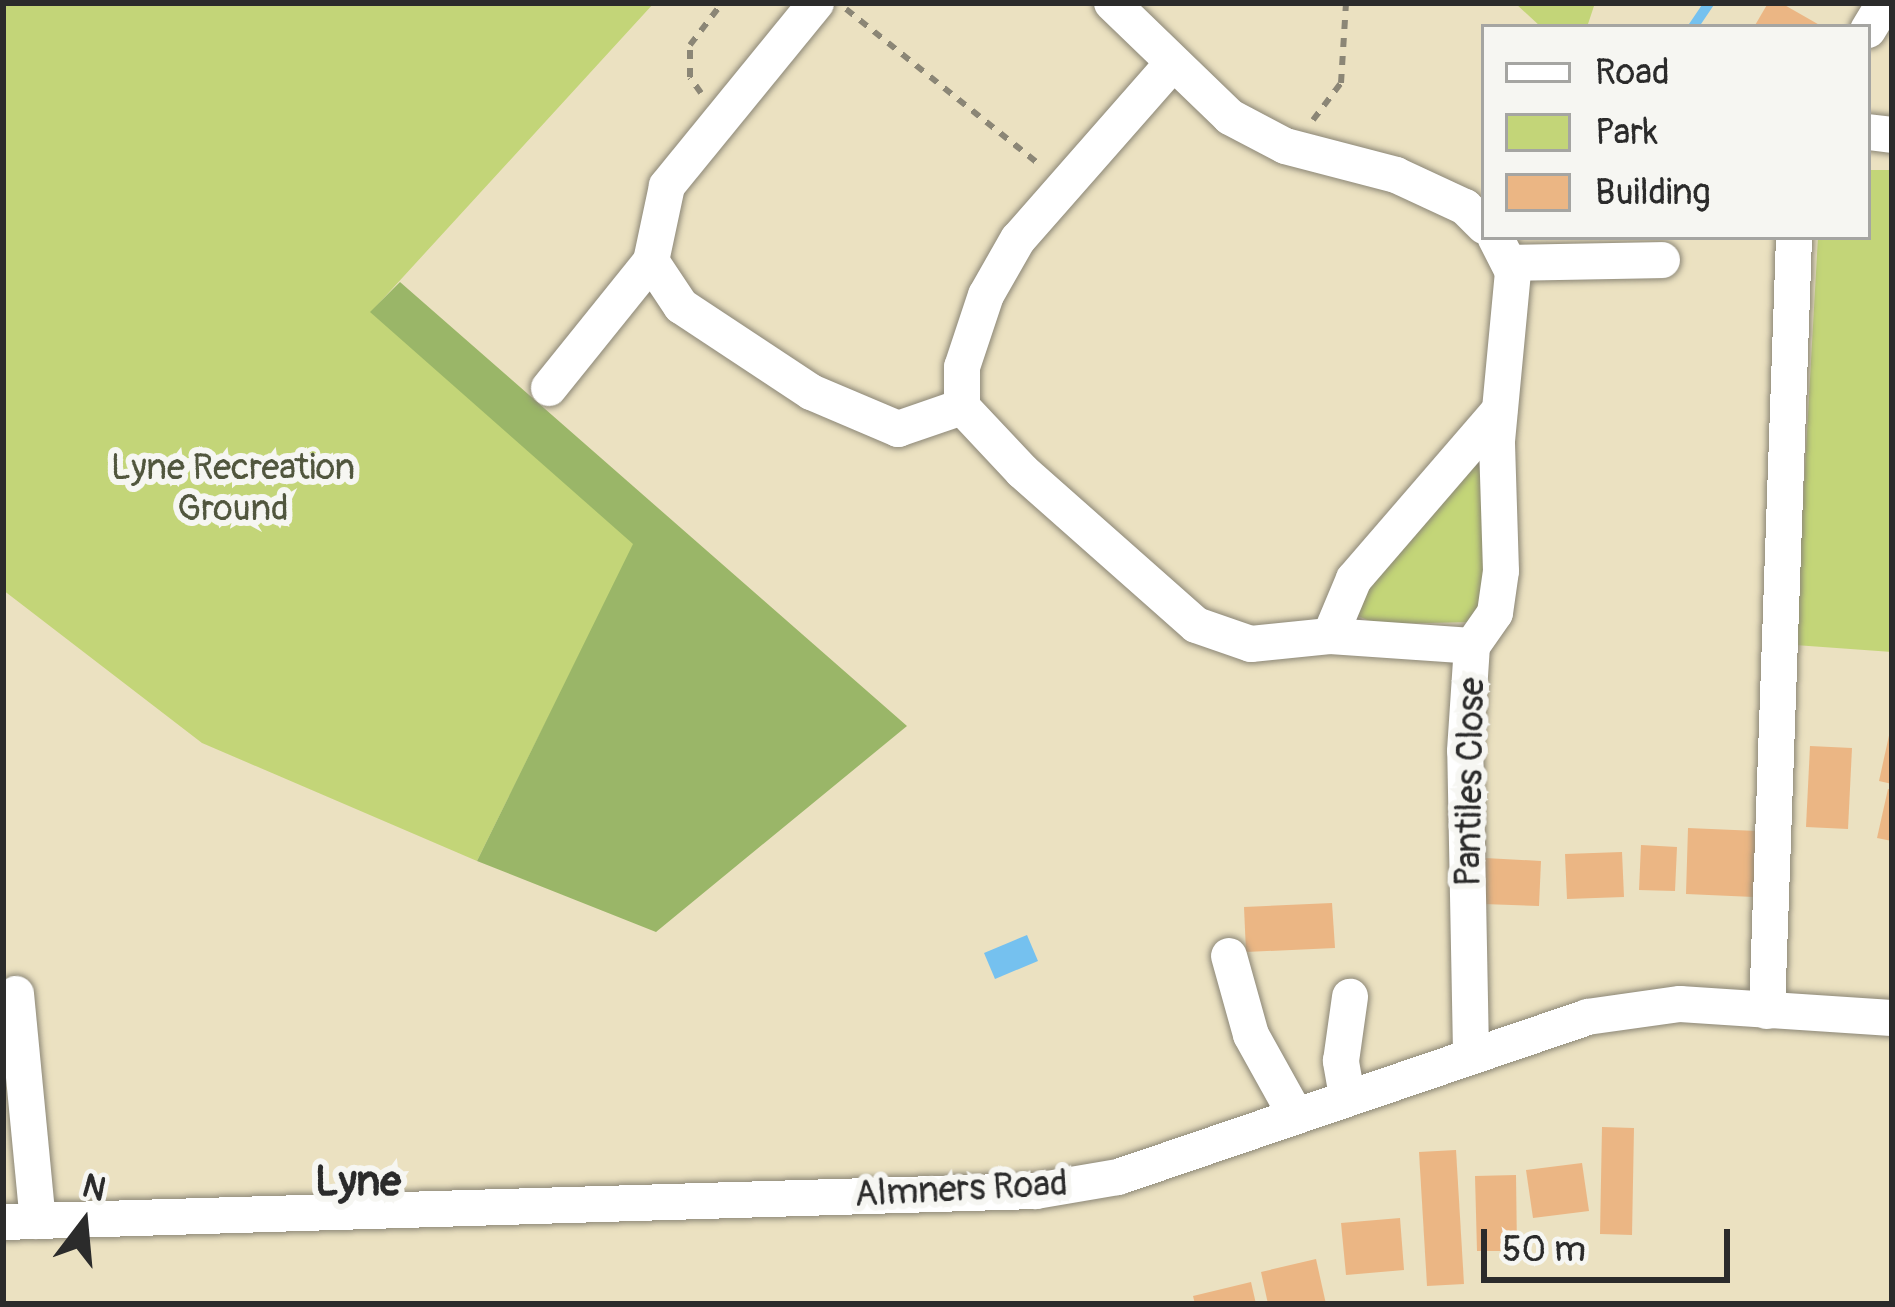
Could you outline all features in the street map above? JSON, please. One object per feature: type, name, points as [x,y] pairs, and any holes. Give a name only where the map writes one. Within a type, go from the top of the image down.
[{"type":"street","points":[[549,388],[652,261],[667,186],[816,3]]},
{"type":"street","points":[[1112,3],[1230,117],[1302,151],[1396,175],[1465,207],[1481,223]]},
{"type":"street","points":[[1172,64],[1018,239],[996,277],[962,367],[962,407],[1022,471],[1196,625],[1251,644],[1330,636],[1472,646]]},
{"type":"street","points":[[1767,1010],[1794,240]]},
{"type":"street","points":[[1502,250],[1662,260]]},
{"type":"street","name":"Pantiles Close","points":[[1471,1052],[1465,751],[1472,646],[1496,613],[1501,572],[1502,250]]},
{"type":"street","points":[[652,261],[681,306],[811,392],[898,429],[962,407]]},
{"type":"street","points":[[1330,636],[1354,579],[1499,411]]},
{"type":"street","points":[[1229,956],[1251,1035],[1295,1114]]},
{"type":"street","points":[[16,994],[21,1222]]},
{"type":"street","points":[[1347,1096],[1341,1061],[1349,998]]},
{"type":"street","name":"Almners Road","points":[[21,1222],[1036,1191],[1118,1177],[1471,1052],[1587,1017],[1680,1004],[1892,1018]]},
{"type":"path","points":[[722,3],[690,45],[690,77],[725,115]]},
{"type":"path","points":[[838,3],[1067,188]]},
{"type":"path","points":[[1302,151],[1311,123],[1340,82],[1346,3]]},
{"type":"green space","name":"Lyne Recreation Ground","points":[[3,3],[654,3],[371,312],[634,544],[477,861],[202,743],[3,590]]},
{"type":"green space","points":[[1515,3],[1595,3],[1588,24],[1538,24]]},
{"type":"green space","points":[[1871,170],[1892,170],[1892,652],[1795,645],[1818,240],[1871,240]]},
{"type":"green space","points":[[400,282],[907,726],[656,932],[477,861],[633,544],[370,312]]},
{"type":"green space","points":[[1482,446],[1489,592],[1475,622],[1377,624],[1358,616],[1355,606]]},
{"type":"water","points":[[1027,935],[1038,961],[995,979],[984,953]]},
{"type":"building","points":[[1768,3],[1781,3],[1818,24],[1756,24]]},
{"type":"building","points":[[1892,731],[1892,784],[1879,781]]},
{"type":"building","points":[[1810,746],[1852,748],[1848,829],[1806,827]]},
{"type":"building","points":[[1888,789],[1892,790],[1892,841],[1877,838]]},
{"type":"building","points":[[1688,828],[1757,831],[1754,897],[1686,894]]},
{"type":"building","points":[[1641,845],[1677,847],[1675,891],[1639,890]]},
{"type":"building","points":[[1622,852],[1624,897],[1567,899],[1565,854]]},
{"type":"building","points":[[1485,858],[1541,861],[1539,906],[1483,904]]},
{"type":"building","points":[[1332,903],[1335,948],[1246,952],[1244,907]]},
{"type":"building","points":[[1602,1127],[1634,1128],[1632,1235],[1600,1234]]},
{"type":"building","points":[[1456,1150],[1464,1284],[1427,1286],[1419,1152]]},
{"type":"building","points":[[1582,1163],[1589,1211],[1533,1218],[1526,1170]]},
{"type":"building","points":[[1516,1175],[1517,1251],[1477,1251],[1475,1176]]},
{"type":"building","points":[[1400,1218],[1404,1270],[1346,1275],[1341,1223]]},
{"type":"building","points":[[1316,1259],[1326,1304],[1268,1304],[1261,1272]]},
{"type":"building","points":[[1251,1282],[1256,1304],[1195,1304],[1193,1296]]},
{"type":"waterway","points":[[1695,24],[1709,3]]},
{"type":"district","name":"Lyne","points":[[358,1182]]}]
